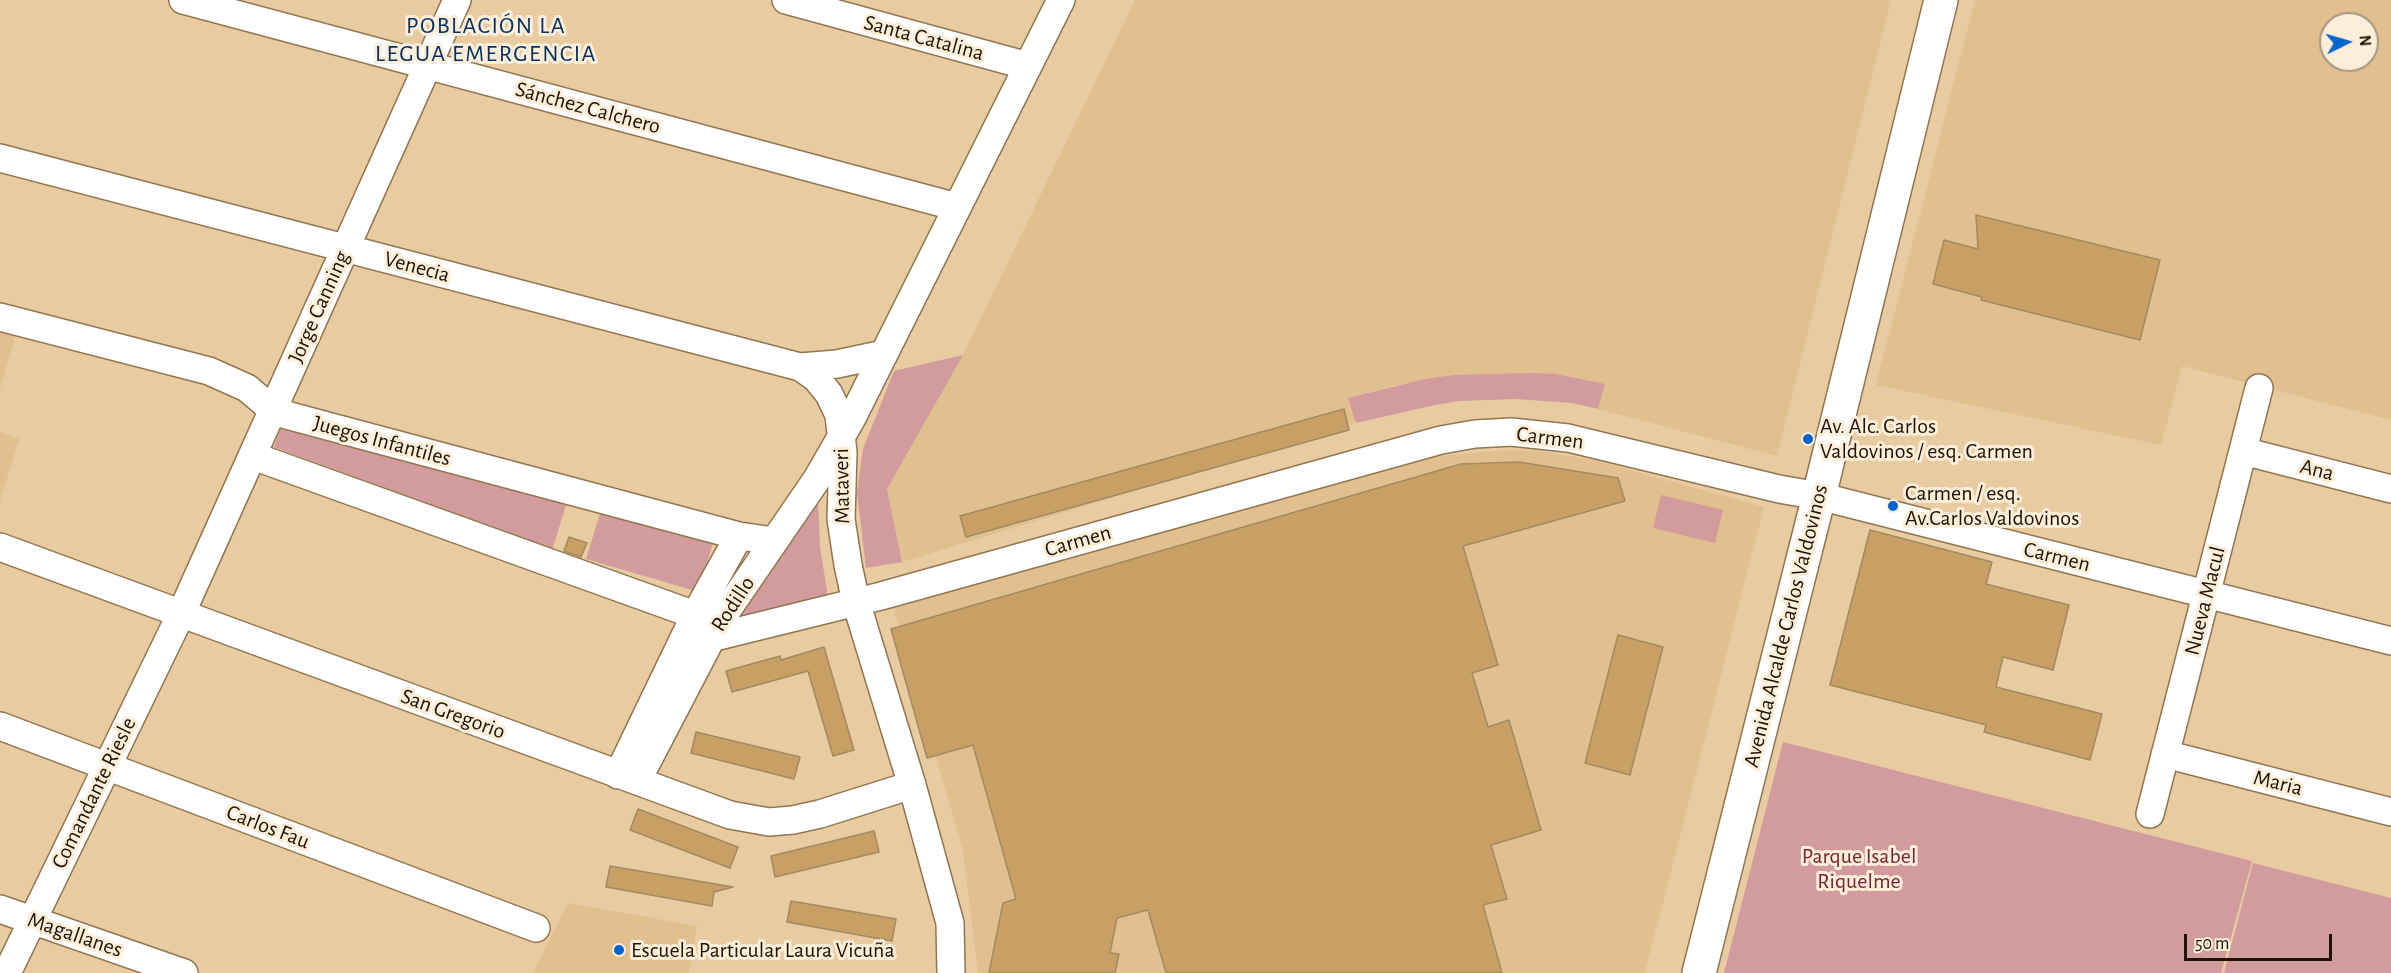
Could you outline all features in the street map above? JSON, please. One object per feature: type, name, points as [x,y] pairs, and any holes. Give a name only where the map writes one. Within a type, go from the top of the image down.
[{"type":"main road","name":"Avenida Alcalde Carlos Valdovinos","points":[[1699,973],[1941,0]]},
{"type":"street","name":"Sánchez Calchero","points":[[183,0],[957,207]]},
{"type":"street","name":"Jorge Canning","points":[[181,614],[254,456],[457,0]]},
{"type":"street","name":"Santa Catalina","points":[[786,0],[1028,66]]},
{"type":"street","name":"Mataveri","points":[[951,973],[950,923],[912,785],[856,602],[842,534],[841,435],[852,418],[1061,0]]},
{"type":"street","name":"Venecia","points":[[0,158],[800,368],[816,378],[829,394],[839,415],[841,435]]},
{"type":"street","name":"Juegos Infantiles","points":[[0,317],[209,370],[247,388],[274,411],[739,536],[774,541]]},
{"type":"street","name":"Venecia","points":[[800,368],[837,364],[884,354]]},
{"type":"street","name":"Nueva Macul","points":[[2150,814],[2259,388]]},
{"type":"street","name":"Carmen","points":[[711,638],[856,602],[1442,440],[1475,434],[1511,432],[1568,438],[1779,489],[1819,496],[2391,641]]},
{"type":"street","name":"Rodillo","points":[[627,778],[723,616],[817,479],[841,435]]},
{"type":"street","name":"Ana","points":[[2243,452],[2391,489]]},
{"type":"street","points":[[254,456],[695,615]]},
{"type":"street","name":"Rodillo","points":[[627,778],[695,615],[739,536]]},
{"type":"street","name":"San Gregorio","points":[[0,547],[730,815],[769,822],[820,814],[912,785]]},
{"type":"street","name":"Comandante Riesle","points":[[7,973],[181,614]]},
{"type":"street","name":"Carlos Fau","points":[[0,726],[536,928]]},
{"type":"street","name":"Maria","points":[[2165,754],[2391,812]]},
{"type":"street","name":"Magallanes","points":[[0,909],[184,973]]},
{"type":"shaded area","points":[[1135,0],[1891,0],[1777,456],[1598,409],[1605,384],[1556,374],[1454,375],[1396,385],[1348,398],[1356,423],[902,562],[887,489],[963,355]]},
{"type":"shaded area","points":[[1975,0],[2391,0],[2391,420],[2182,366],[2161,445],[1876,385]]},
{"type":"shaded area","points":[[0,326],[17,331],[0,389]]},
{"type":"shaded area","points":[[0,432],[19,439],[0,501]]},
{"type":"shaded area","points":[[1508,450],[1537,451],[1594,460],[1764,507],[1645,973],[978,973],[963,851],[893,608],[1439,456]]},
{"type":"shaded area","name":"Escuela Particular Laura Vicuña","points":[[568,903],[697,926],[689,973],[533,973]]},
{"type":"green space","points":[[963,355],[887,489],[902,562],[866,568],[857,492],[863,449],[894,371]]},
{"type":"green space","points":[[1556,374],[1605,384],[1598,409],[1573,403],[1516,399],[1459,401],[1356,423],[1348,398],[1425,379],[1454,375]]},
{"type":"green space","points":[[283,421],[568,499],[552,550],[274,447]]},
{"type":"green space","points":[[1661,495],[1723,510],[1715,543],[1653,528]]},
{"type":"green space","points":[[818,503],[820,546],[828,598],[735,620]]},
{"type":"green space","points":[[602,507],[714,539],[699,592],[586,559]]},
{"type":"green space","name":"Parque Isabel Riquelme","points":[[1783,742],[2252,861],[2221,973],[1724,973]]},
{"type":"green space","points":[[2253,863],[2391,898],[2391,973],[2224,973]]},
{"type":"building","points":[[1976,215],[2160,260],[2140,340],[1981,300],[1982,297],[1933,284],[1944,240],[1978,249]]},
{"type":"building","points":[[1344,409],[1349,430],[966,537],[960,516]]},
{"type":"building","points":[[1519,462],[1618,478],[1625,501],[1463,546],[1498,665],[1472,673],[1488,727],[1509,720],[1541,830],[1491,845],[1507,899],[1483,905],[1502,973],[1166,973],[1148,910],[1117,918],[1110,953],[1119,954],[1115,973],[989,973],[1003,903],[1016,899],[973,745],[927,758],[891,629],[1461,464]]},
{"type":"building","points":[[1870,530],[1992,562],[1986,584],[2069,605],[2053,670],[2003,657],[1996,687],[2102,714],[2090,760],[1984,732],[1986,725],[1830,685]]},
{"type":"building","points":[[569,537],[587,543],[581,557],[564,551]]},
{"type":"building","points":[[1618,635],[1663,647],[1630,775],[1585,763]]},
{"type":"building","points":[[824,647],[854,750],[833,756],[808,671],[732,692],[726,671],[780,656],[781,660]]},
{"type":"building","points":[[696,732],[800,757],[794,779],[691,753]]},
{"type":"building","points":[[638,809],[738,847],[730,868],[630,830]]},
{"type":"building","points":[[874,831],[879,852],[775,877],[771,856]]},
{"type":"building","points":[[610,866],[733,887],[714,892],[712,906],[606,887]]},
{"type":"building","points":[[791,901],[896,919],[892,941],[787,922]]},
{"type":"place","name":"Av. Alc. Carlos Valdovinos / esq. Carmen","points":[[1808,439]]},
{"type":"place","name":"Carmen / esq. Av.Carlos Valdovinos","points":[[1893,506]]},
{"type":"place","name":"Escuela Particular Laura Vicuña","points":[[619,950]]},
{"type":"district","name":"POBLACIÓN LA LEGUA EMERGENCIA","points":[[486,40]]}]
